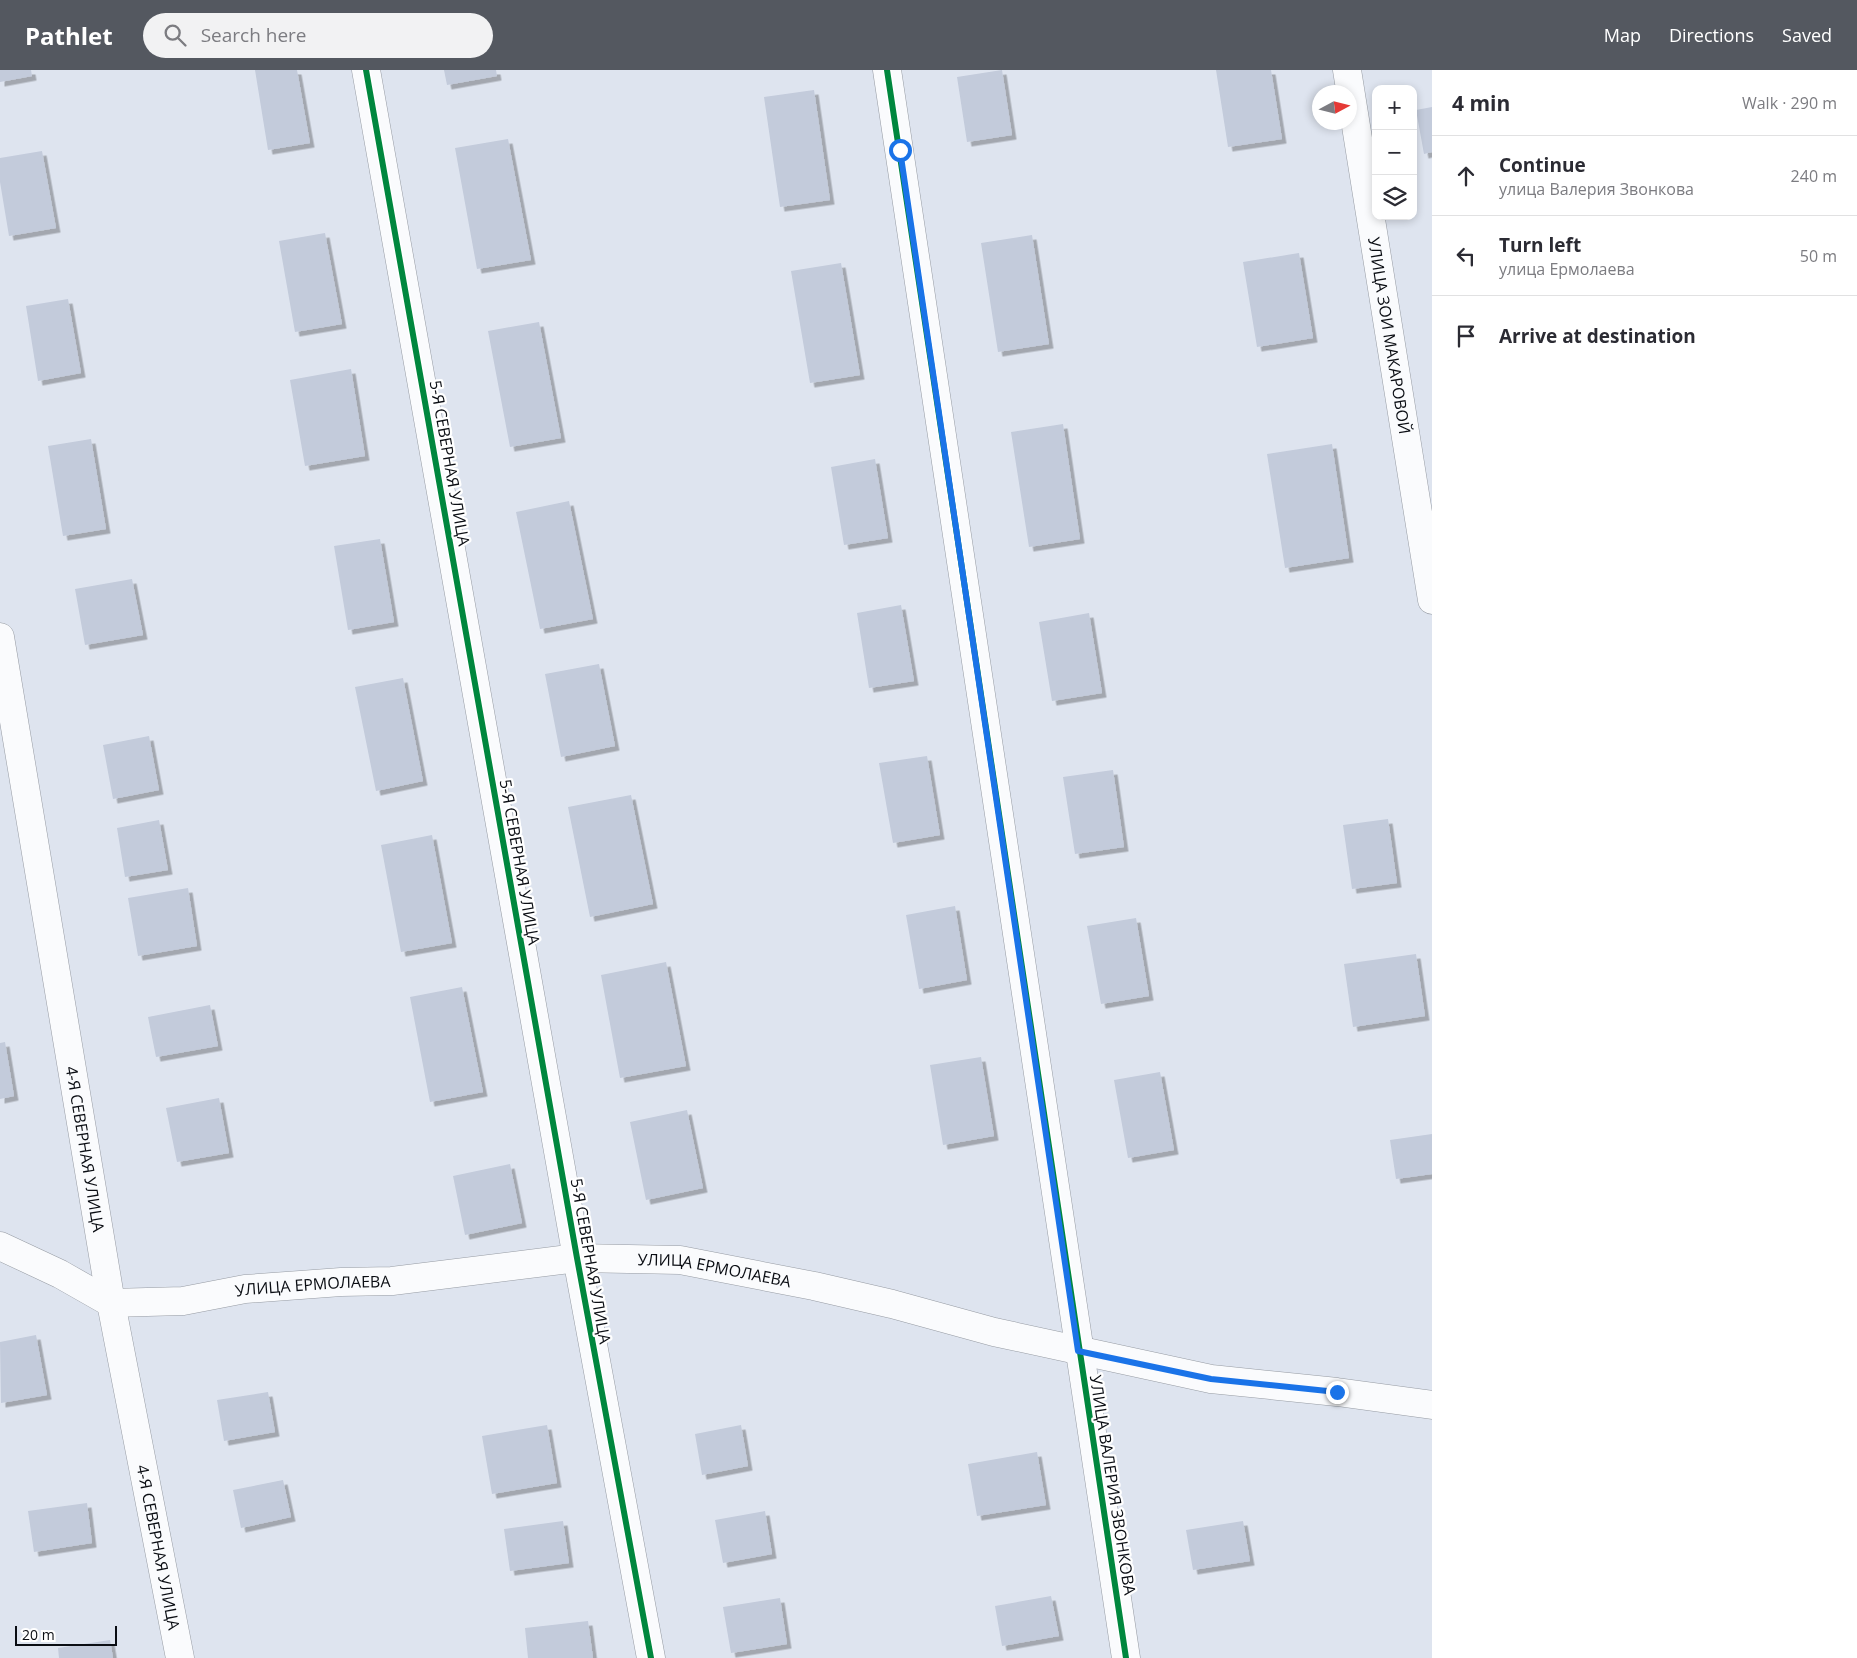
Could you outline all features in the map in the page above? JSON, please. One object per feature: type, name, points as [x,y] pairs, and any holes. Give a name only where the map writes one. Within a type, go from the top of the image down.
[{"type":"street","name":"5-Я СЕВЕРНАЯ УЛИЦА","points":[[366,70],[576,1258],[651,1658]]},
{"type":"street","name":"УЛИЦА ВАЛЕРИЯ ЗВОНКОВА","points":[[888,70],[1078,1351],[1126,1658]]},
{"type":"street","name":"УЛИЦА ЗОИ МАКАРОВОЙ","points":[[1346,70],[1432,600]]},
{"type":"street","name":"4-Я СЕВЕРНАЯ УЛИЦА","points":[[0,637],[112,1303],[180,1658]]},
{"type":"street","points":[[0,1246],[60,1274],[112,1303]]},
{"type":"street","name":"УЛИЦА ЕРМОЛАЕВА","points":[[112,1303],[183,1301],[245,1289],[341,1282],[392,1281],[576,1258],[680,1260],[866,1298],[994,1332],[1211,1379],[1337,1392],[1432,1405]]},
{"type":"building","points":[[0,70],[31,70],[32,76],[0,82]]},
{"type":"building","points":[[255,70],[297,70],[310,143],[268,150]]},
{"type":"building","points":[[444,70],[496,70],[497,76],[447,85]]},
{"type":"building","points":[[1002,70],[1012,135],[967,142],[957,77]]},
{"type":"building","points":[[1216,70],[1271,70],[1282,139],[1228,147]]},
{"type":"building","points":[[814,90],[830,200],[780,207],[764,97]]},
{"type":"building","points":[[1432,107],[1432,152],[1424,154],[1417,110]]},
{"type":"building","points":[[508,139],[531,260],[477,269],[455,148]]},
{"type":"building","points":[[42,151],[56,228],[9,236],[0,182],[0,158]]},
{"type":"building","points":[[325,233],[342,324],[295,332],[279,241]]},
{"type":"building","points":[[1032,235],[1049,344],[998,352],[981,243]]},
{"type":"building","points":[[1299,253],[1313,338],[1257,347],[1243,262]]},
{"type":"building","points":[[841,263],[860,375],[810,383],[791,271]]},
{"type":"building","points":[[68,299],[81,373],[38,381],[26,306]]},
{"type":"building","points":[[539,322],[561,438],[510,447],[488,331]]},
{"type":"building","points":[[351,369],[365,456],[305,466],[290,380]]},
{"type":"building","points":[[1063,424],[1080,539],[1029,547],[1011,432]]},
{"type":"building","points":[[91,439],[106,529],[63,536],[48,446]]},
{"type":"building","points":[[1332,444],[1349,558],[1285,568],[1267,454]]},
{"type":"building","points":[[875,459],[888,538],[844,545],[831,467]]},
{"type":"building","points":[[569,501],[593,619],[540,629],[516,512]]},
{"type":"building","points":[[380,539],[394,622],[348,630],[334,546]]},
{"type":"building","points":[[132,579],[143,635],[85,645],[75,589]]},
{"type":"building","points":[[901,605],[914,681],[869,688],[857,613]]},
{"type":"building","points":[[1089,613],[1102,693],[1052,701],[1039,622]]},
{"type":"building","points":[[599,664],[615,746],[561,757],[545,674]]},
{"type":"building","points":[[403,678],[423,781],[376,791],[355,687]]},
{"type":"building","points":[[149,736],[159,790],[113,799],[103,745]]},
{"type":"building","points":[[927,756],[940,835],[893,843],[879,763]]},
{"type":"building","points":[[1113,770],[1124,847],[1075,854],[1063,777]]},
{"type":"building","points":[[631,795],[653,904],[590,917],[568,807]]},
{"type":"building","points":[[1388,819],[1397,883],[1352,889],[1343,825]]},
{"type":"building","points":[[159,820],[168,870],[125,877],[117,828]]},
{"type":"building","points":[[432,835],[452,943],[401,952],[381,845]]},
{"type":"building","points":[[188,888],[197,946],[138,956],[128,898]]},
{"type":"building","points":[[955,906],[967,980],[919,989],[906,915]]},
{"type":"building","points":[[1136,918],[1149,996],[1101,1004],[1087,926]]},
{"type":"building","points":[[1416,954],[1425,1016],[1353,1027],[1344,964]]},
{"type":"building","points":[[666,962],[686,1066],[620,1078],[601,975]]},
{"type":"building","points":[[462,987],[483,1092],[430,1102],[410,997]]},
{"type":"building","points":[[210,1005],[218,1046],[156,1057],[148,1017]]},
{"type":"building","points":[[5,1042],[14,1096],[0,1099],[0,1043]]},
{"type":"building","points":[[981,1057],[994,1136],[943,1145],[930,1065]]},
{"type":"building","points":[[1160,1072],[1174,1150],[1128,1158],[1114,1080]]},
{"type":"building","points":[[219,1098],[229,1153],[177,1162],[166,1108]]},
{"type":"building","points":[[687,1110],[703,1188],[646,1200],[630,1122]]},
{"type":"building","points":[[1432,1134],[1432,1174],[1396,1179],[1390,1140]]},
{"type":"building","points":[[510,1164],[522,1223],[465,1235],[453,1176]]},
{"type":"building","points":[[36,1335],[47,1395],[1,1403],[0,1342]]},
{"type":"building","points":[[268,1392],[275,1432],[224,1441],[217,1400]]},
{"type":"building","points":[[547,1425],[557,1483],[492,1494],[482,1436]]},
{"type":"building","points":[[741,1425],[748,1466],[702,1475],[695,1434]]},
{"type":"building","points":[[1037,1452],[1046,1505],[977,1516],[968,1464]]},
{"type":"building","points":[[283,1480],[291,1517],[241,1528],[233,1490]]},
{"type":"building","points":[[87,1503],[92,1543],[34,1552],[28,1511]]},
{"type":"building","points":[[765,1511],[772,1554],[723,1563],[715,1520]]},
{"type":"building","points":[[563,1521],[569,1563],[510,1571],[504,1529]]},
{"type":"building","points":[[1243,1521],[1250,1561],[1193,1570],[1186,1530]]},
{"type":"building","points":[[1051,1596],[1059,1636],[1002,1646],[995,1606]]},
{"type":"building","points":[[780,1598],[787,1644],[731,1653],[723,1607]]},
{"type":"building","points":[[588,1621],[593,1658],[528,1658],[525,1628]]},
{"type":"building","points":[[110,1640],[113,1658],[59,1658],[58,1648]]},
{"type":"cycle path","points":[[366,70],[577,1258],[651,1658]]},
{"type":"cycle path","points":[[887,70],[1126,1658]]},
{"type":"route","points":[[900,150],[1078,1351],[1211,1379],[1337,1392]]}]
